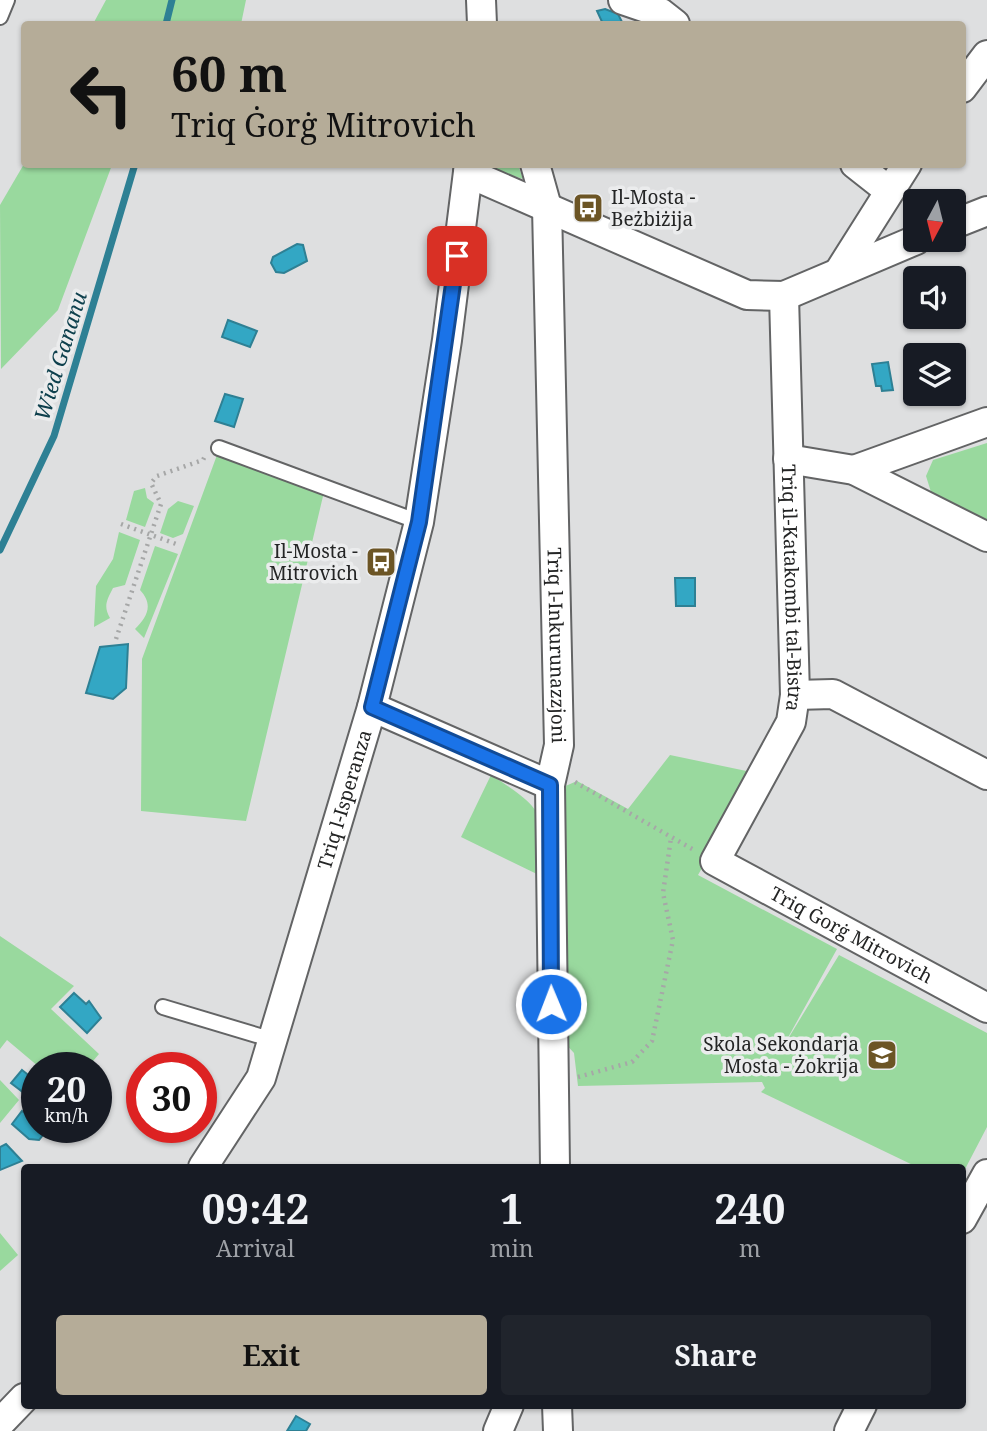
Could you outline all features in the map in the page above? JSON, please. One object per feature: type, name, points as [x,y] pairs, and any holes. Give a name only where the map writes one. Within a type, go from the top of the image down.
[{"type":"street","points":[[623,0],[661,13],[671,21]]},
{"type":"street","points":[[966,84],[987,55]]},
{"type":"street","name":"Triq l-Inkurunazzjoni","points":[[536,168],[547,207],[559,745],[550,785],[555,1164]]},
{"type":"street","points":[[860,168],[888,190]]},
{"type":"street","points":[[840,270],[904,168]]},
{"type":"street","points":[[468,169],[547,207],[747,295],[784,296],[903,245]]},
{"type":"street","name":"Triq l-Isperanza","points":[[205,1164],[261,1078],[372,707],[419,522],[447,340],[468,169]]},
{"type":"street","points":[[966,220],[987,211]]},
{"type":"street","name":"Triq il-Katakombi tal-Bistra","points":[[715,861],[791,722],[795,695],[784,296]]},
{"type":"street","points":[[854,470],[987,422]]},
{"type":"street","points":[[788,459],[854,470],[987,537]]},
{"type":"street","points":[[795,695],[833,694],[987,775]]},
{"type":"street","points":[[372,707],[550,785]]},
{"type":"street","name":"Triq Ġorġ Mitrovich","points":[[715,861],[987,1008]]},
{"type":"street","points":[[966,1212],[987,1174]]},
{"type":"street","points":[[0,1423],[21,1401]]},
{"type":"street","points":[[20,1431],[33,1409]]},
{"type":"street","points":[[498,1431],[507,1409]]},
{"type":"street","points":[[557,1409],[558,1431]]},
{"type":"street","points":[[849,1431],[861,1409]]},
{"type":"lane","points":[[0,17],[7,0]]},
{"type":"lane","points":[[219,448],[419,522]]},
{"type":"lane","points":[[163,1007],[272,1040]]},
{"type":"path","points":[[116,639],[161,504],[150,483],[157,476],[203,460],[211,445],[219,448]]},
{"type":"path","points":[[121,524],[179,545]]},
{"type":"path","points":[[550,785],[577,781],[671,838],[715,861]]},
{"type":"path","points":[[554,1084],[632,1062],[652,1041],[673,940],[663,893],[671,838]]},
{"type":"green space","points":[[106,0],[246,0],[242,21],[95,21]]},
{"type":"green space","points":[[22,168],[111,168],[58,310],[1,369],[0,205]]},
{"type":"green space","points":[[491,168],[519,168],[523,179]]},
{"type":"green space","points":[[987,443],[987,521],[931,492],[926,476],[933,460]]},
{"type":"green space","points":[[217,455],[324,492],[246,821],[141,811],[142,659]]},
{"type":"green space","points":[[145,488],[147,498],[154,503],[145,527],[126,520],[134,491]]},
{"type":"green space","points":[[178,501],[194,506],[183,534],[173,538],[160,533],[168,509]]},
{"type":"green space","points":[[119,532],[140,540],[125,585],[113,588],[108,600],[106,606],[110,618],[94,627],[96,586],[113,559]]},
{"type":"green space","points":[[155,546],[178,554],[144,638],[135,629],[147,611],[147,601],[140,590]]},
{"type":"green space","points":[[670,755],[756,773],[698,875],[837,949],[780,1052],[839,955],[987,1033],[987,1127],[966,1167],[966,1164],[911,1164],[761,1092],[765,1088],[762,1082],[578,1086],[574,1053],[560,1038],[561,788],[577,781],[628,809]]},
{"type":"green space","points":[[491,775],[523,797],[538,816],[542,826],[543,877],[461,837]]},
{"type":"green space","points":[[0,936],[74,986],[51,1009],[97,1052],[21,1052],[7,1040],[0,1049]]},
{"type":"green space","points":[[0,1080],[19,1100],[0,1123]]},
{"type":"green space","points":[[0,1233],[18,1255],[0,1271]]},
{"type":"water","points":[[605,9],[618,14],[622,21],[602,21],[597,11]]},
{"type":"water","points":[[297,244],[303,245],[307,261],[284,273],[276,272],[271,263],[273,257]]},
{"type":"water","points":[[228,320],[257,331],[250,347],[222,337]]},
{"type":"water","points":[[888,362],[893,390],[882,391],[881,386],[876,386],[872,364]]},
{"type":"water","points":[[225,394],[243,399],[234,427],[215,421]]},
{"type":"water","points":[[675,578],[695,578],[695,606],[676,606]]},
{"type":"water","points":[[128,644],[126,688],[113,699],[86,693],[100,647]]},
{"type":"water","points":[[74,993],[86,1004],[89,1001],[101,1018],[87,1033],[60,1007]]},
{"type":"water","points":[[21,1071],[21,1091],[11,1083]]},
{"type":"water","points":[[21,1112],[21,1132],[12,1124]]},
{"type":"water","points":[[6,1144],[22,1161],[0,1170],[0,1147]]},
{"type":"water","points":[[296,1416],[310,1424],[306,1431],[287,1431]]},
{"type":"waterway","name":"Wied Gananu","points":[[167,21],[172,0]]},
{"type":"waterway","name":"Wied Gananu","points":[[0,550],[54,436],[134,168]]},
{"type":"place","name":"Il-Mosta - Beżbiżija","points":[[588,208]]},
{"type":"place","name":"Il-Mosta - Mitrovich","points":[[381,562]]},
{"type":"place","name":"Skola Sekondarja Mosta - Żokrija","points":[[882,1055]]},
{"type":"route","points":[[457,256],[419,522],[372,707],[550,785],[551,1004]]}]
